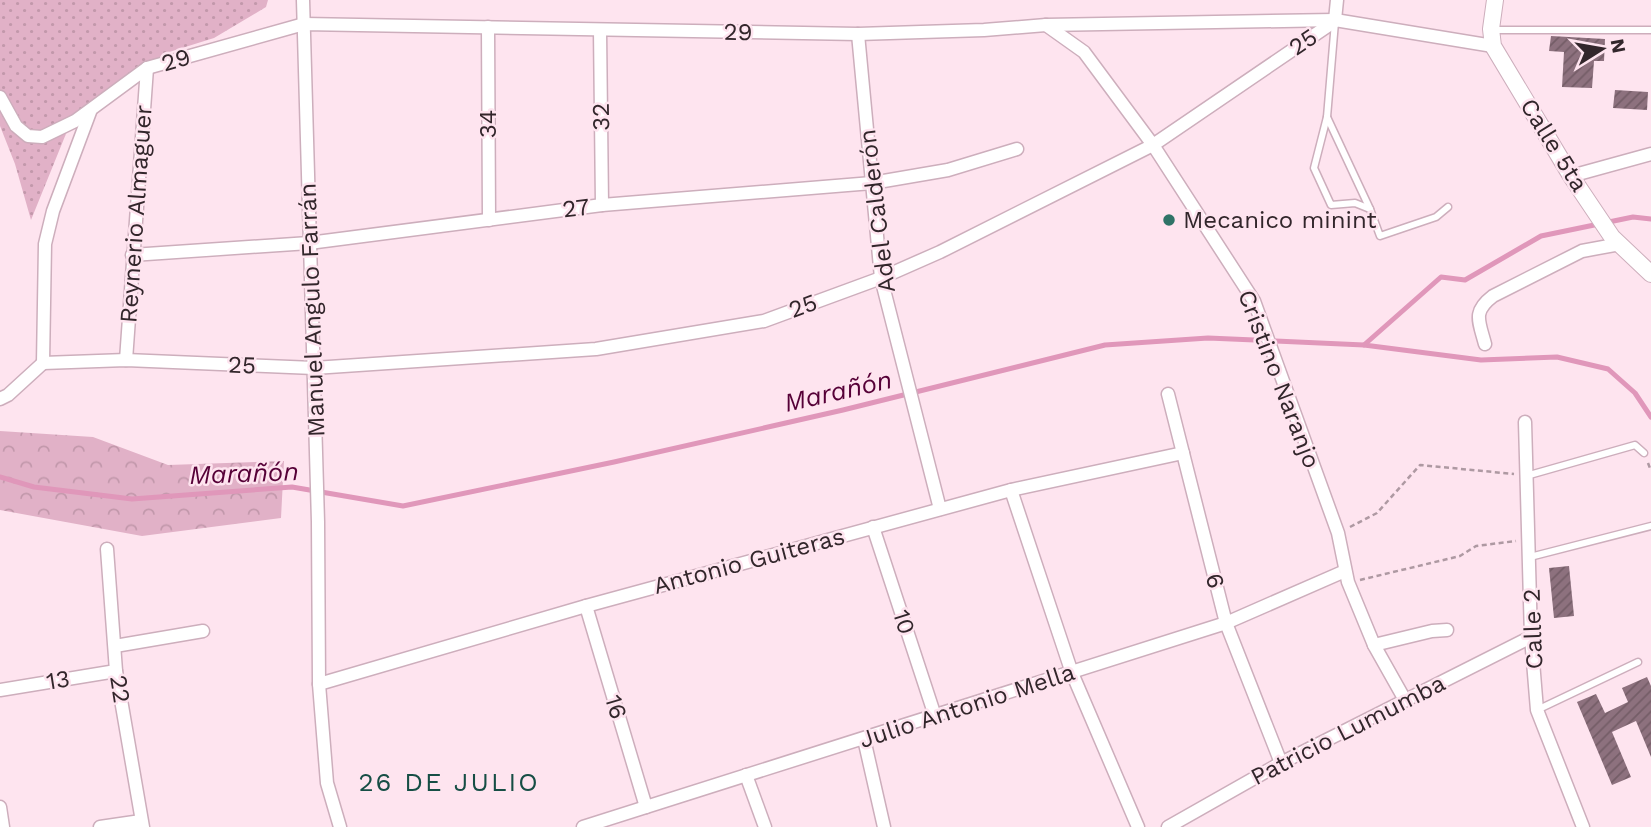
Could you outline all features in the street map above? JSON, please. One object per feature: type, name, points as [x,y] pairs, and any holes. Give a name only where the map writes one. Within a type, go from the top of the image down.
[{"type":"street","name":"Manuel Angulo Farrán","points":[[303,0],[318,522],[319,684],[327,783],[340,827]]},
{"type":"street","points":[[1335,20],[1337,0]]},
{"type":"street","points":[[1492,38],[1495,0]]},
{"type":"street","name":"29","points":[[147,68],[304,24],[858,34],[1046,25],[1335,20]]},
{"type":"street","name":"25","points":[[43,363],[126,360],[314,368],[596,349],[764,321],[881,278],[940,252],[1153,145],[1335,20],[1492,38]]},
{"type":"street","name":"Cristino Naranjo","points":[[1046,25],[1084,52],[1153,145],[1254,301],[1338,533],[1347,577],[1374,645],[1405,700]]},
{"type":"street","name":"34","points":[[488,27],[489,220]]},
{"type":"street","name":"32","points":[[600,30],[602,205]]},
{"type":"street","name":"Adel Calderón","points":[[858,34],[881,278],[940,509]]},
{"type":"street","name":"Calle 5ta","points":[[1492,38],[1571,176],[1616,240],[1651,274]]},
{"type":"street","points":[[0,97],[16,126],[28,136],[42,137],[75,121],[147,68]]},
{"type":"street","name":"Reynerio Almaguer","points":[[126,360],[147,68]]},
{"type":"street","points":[[0,398],[8,395],[43,363],[45,244],[53,211],[91,110]]},
{"type":"street","name":"27","points":[[132,255],[309,243],[602,205],[872,183],[948,170],[1017,149]]},
{"type":"street","points":[[1571,176],[1651,154]]},
{"type":"street","points":[[1486,344],[1477,317],[1482,304],[1582,251],[1616,240]]},
{"type":"street","name":"6","points":[[1168,394],[1226,623],[1281,763]]},
{"type":"street","name":"Calle 2","points":[[1525,422],[1531,637],[1537,710],[1583,827]]},
{"type":"street","name":"Antonio Guiteras","points":[[319,684],[586,606],[1011,490],[1183,453]]},
{"type":"street","points":[[1011,490],[1072,673],[1138,827]]},
{"type":"street","name":"10","points":[[873,527],[935,716]]},
{"type":"street","name":"22","points":[[107,549],[116,671],[142,824]]},
{"type":"street","name":"Julio Antonio Mella","points":[[583,826],[1226,623],[1347,577]]},
{"type":"street","name":"16","points":[[586,606],[646,807]]},
{"type":"street","points":[[1374,645],[1447,630]]},
{"type":"street","points":[[115,646],[204,631]]},
{"type":"street","name":"Patricio Lumumba","points":[[1168,827],[1281,763],[1531,637]]},
{"type":"street","name":"13","points":[[0,690],[116,671]]},
{"type":"street","points":[[864,739],[884,827]]},
{"type":"street","points":[[746,775],[765,827]]},
{"type":"street","points":[[0,807],[3,827]]},
{"type":"street","points":[[100,827],[142,824]]},
{"type":"lane","points":[[1335,20],[1327,117],[1314,168],[1331,205],[1355,203],[1370,209]]},
{"type":"lane","points":[[1492,38],[1651,30]]},
{"type":"lane","points":[[1327,117],[1380,236],[1436,217],[1448,207]]},
{"type":"lane","points":[[1526,476],[1635,445],[1644,453]]},
{"type":"lane","points":[[1530,557],[1651,526]]},
{"type":"lane","points":[[1537,710],[1638,662]]},
{"type":"path","points":[[1338,533],[1377,513],[1420,465],[1526,476]]},
{"type":"path","points":[[1347,577],[1460,556],[1476,546],[1529,540]]},
{"type":"green space","points":[[0,0],[268,0],[266,7],[214,38],[166,53],[74,114],[31,220],[15,164],[0,126]]},
{"type":"green space","points":[[0,431],[93,437],[168,465],[284,461],[281,518],[142,536],[0,510]]},
{"type":"building","points":[[1551,36],[1605,39],[1604,61],[1594,61],[1592,88],[1562,87],[1564,52],[1549,51]]},
{"type":"building","points":[[1615,90],[1648,92],[1647,110],[1613,108]]},
{"type":"building","points":[[1569,566],[1574,616],[1554,618],[1549,568]]},
{"type":"building","points":[[1647,677],[1651,686],[1651,757],[1636,721],[1612,732],[1631,777],[1612,785],[1577,702],[1596,694],[1605,713],[1628,702],[1622,688]]},
{"type":"waterway","name":"Marañón","points":[[0,477],[34,487],[132,499],[292,487],[403,506],[843,410],[1105,345],[1208,338],[1364,345],[1441,277],[1465,280],[1541,236],[1633,217],[1651,219]]},
{"type":"waterway","points":[[1364,345],[1481,360],[1557,357],[1608,369],[1635,393],[1651,417]]},
{"type":"place","name":"Mecanico minint","points":[[1169,220]]},
{"type":"district","name":"26 DE JULIO","points":[[449,782]]}]
